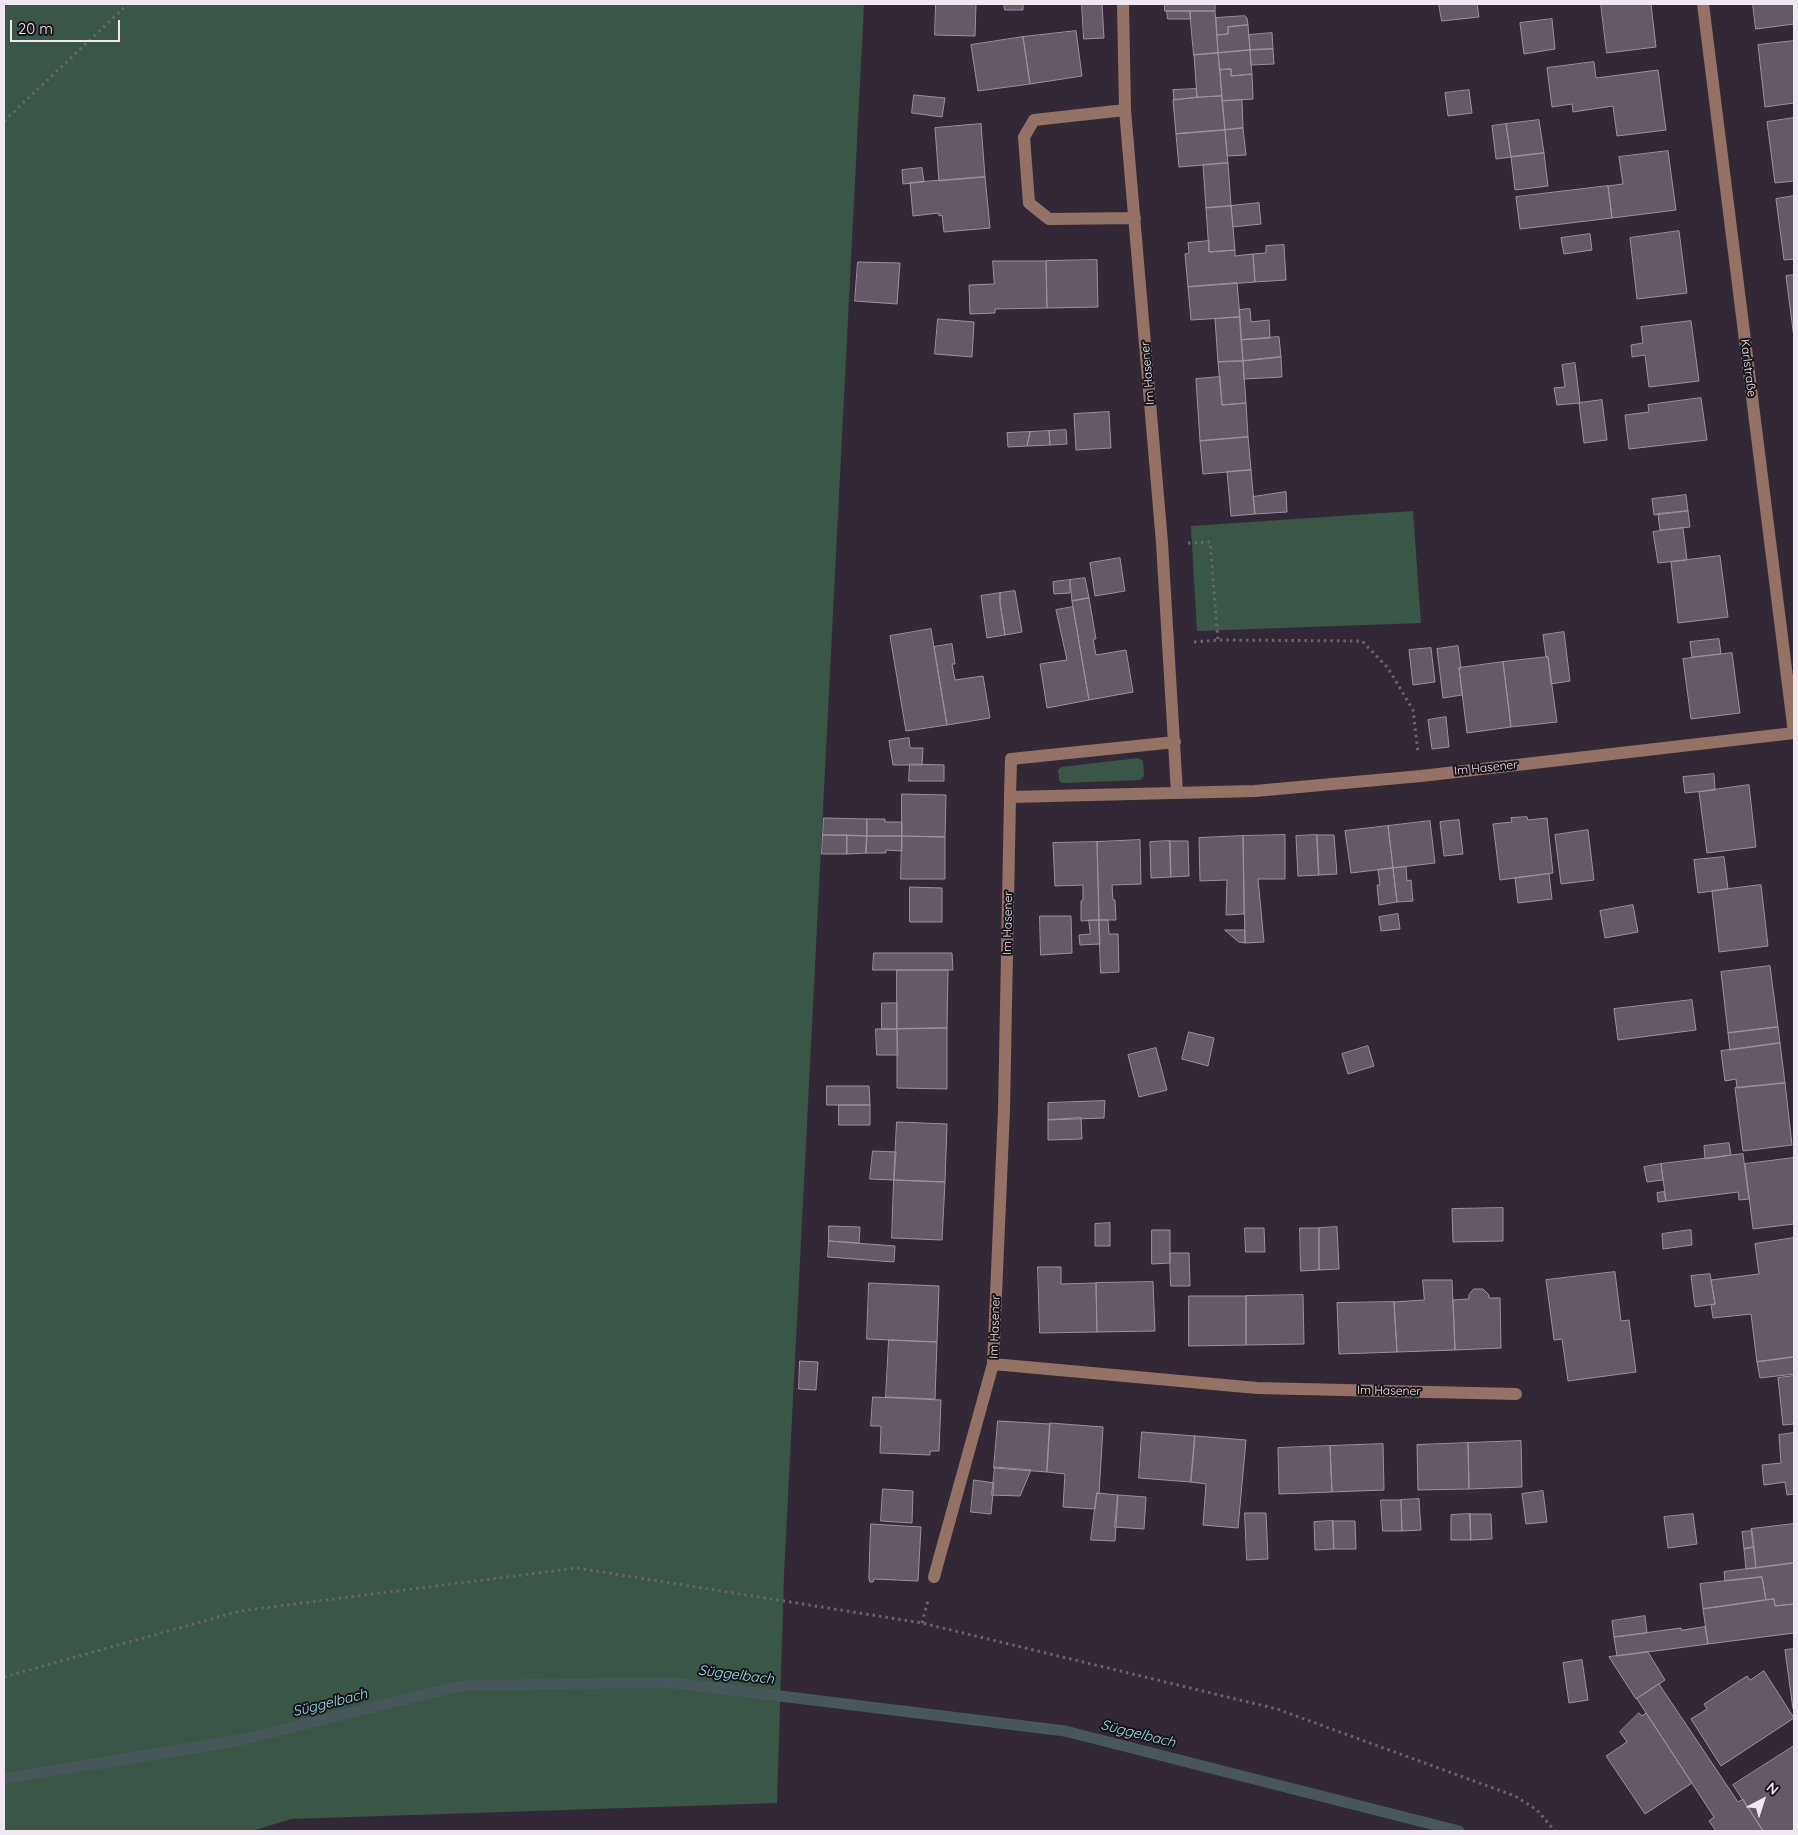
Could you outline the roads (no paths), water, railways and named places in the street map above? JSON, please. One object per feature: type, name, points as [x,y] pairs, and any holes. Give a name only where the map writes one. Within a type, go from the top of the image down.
[{"type":"street","name":"Im Hasener","points":[[1123,4],[1125,110],[1162,544],[1177,793]]},
{"type":"street","name":"Karlstraße","points":[[1703,4],[1794,733]]},
{"type":"street","points":[[1125,110],[1034,120],[1024,137],[1029,203],[1049,219],[1135,218]]},
{"type":"street","name":"Im Hasener","points":[[1010,797],[1255,791],[1421,776],[1794,733]]},
{"type":"street","name":"Im Hasener","points":[[1175,742],[1011,759],[1004,1110],[992,1364],[1257,1388],[1516,1394]]},
{"type":"street","points":[[934,1577],[992,1364]]},
{"type":"waterway","name":"Süggelbach","points":[[4,1779],[241,1740],[460,1686],[666,1682],[1065,1731],[1459,1831]]}]
